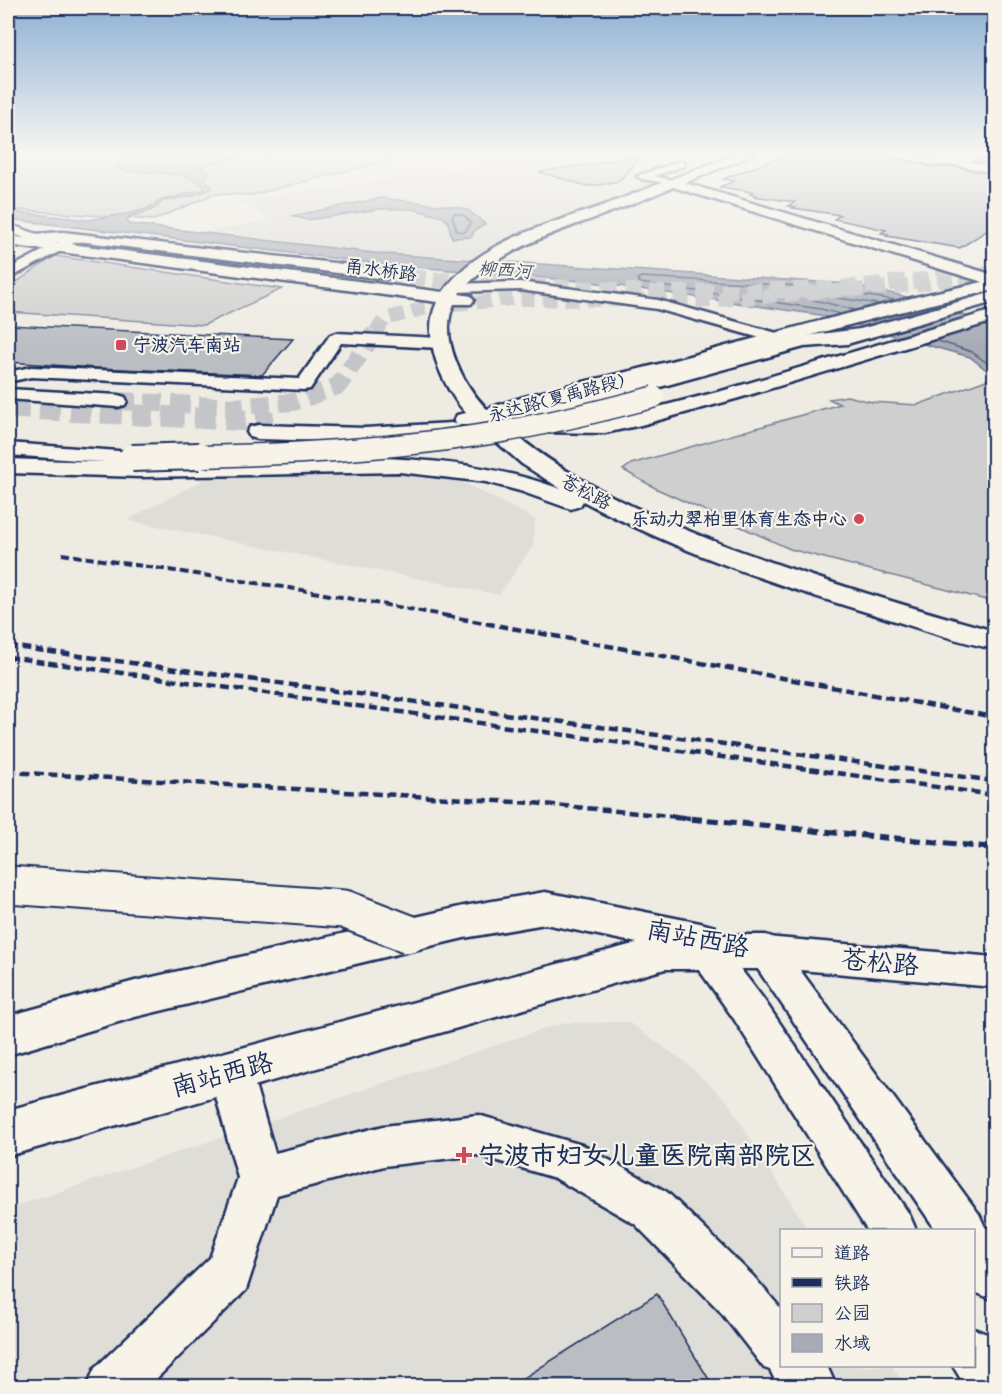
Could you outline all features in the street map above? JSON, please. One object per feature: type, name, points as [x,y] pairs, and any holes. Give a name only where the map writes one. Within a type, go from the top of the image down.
[{"type":"main road","points":[[469,283],[524,240],[585,218]]},
{"type":"main road","points":[[469,283],[538,244],[599,218]]},
{"type":"main road","points":[[787,218],[994,280]]},
{"type":"main road","name":"甬水桥路","points":[[8,234],[62,245]]},
{"type":"main road","points":[[35,238],[63,236],[86,238],[386,274]]},
{"type":"main road","name":"甬水桥路","points":[[8,240],[469,283]]},
{"type":"main road","name":"苍松路","points":[[469,283],[441,314],[440,343],[464,398],[495,419]]},
{"type":"main road","name":"苍松路","points":[[469,283],[458,316],[457,342],[495,419],[524,455],[561,481],[606,504],[715,552],[781,576],[988,631]]},
{"type":"main road","name":"永达路(夏禹路段)","points":[[495,419],[522,404],[619,381],[921,300],[994,285]]},
{"type":"main road","points":[[266,427],[430,433],[635,388],[803,341],[879,340],[949,309],[994,297]]},
{"type":"main road","points":[[8,459],[132,459],[290,454],[458,439],[541,425],[783,369],[879,340],[989,314]]},
{"type":"main road","name":"永达路(夏禹路段)","points":[[495,419],[614,424],[732,394],[879,340]]},
{"type":"main road","points":[[8,466],[140,470],[370,463],[468,471],[559,496],[659,540],[780,587],[874,618],[988,631]]},
{"type":"main road","name":"南站西路","points":[[8,1035],[135,999],[409,934],[544,908],[766,952]]},
{"type":"main road","name":"南站西路","points":[[8,1133],[665,951],[766,952]]},
{"type":"street","points":[[8,228],[35,238]]},
{"type":"street","points":[[8,275],[62,245]]},
{"type":"street","points":[[469,283],[554,289],[658,305],[778,338]]},
{"type":"street","points":[[8,377],[31,372],[304,385],[336,338],[440,343]]},
{"type":"street","points":[[8,394],[118,401]]},
{"type":"street","points":[[8,449],[132,459]]},
{"type":"street","points":[[8,885],[344,909],[409,934]]},
{"type":"street","points":[[706,951],[748,1008],[892,1229]]},
{"type":"street","points":[[766,952],[962,1229]]},
{"type":"street","name":"苍松路","points":[[766,952],[994,972]]},
{"type":"street","points":[[113,1386],[229,1273],[260,1178],[230,1071]]},
{"type":"street","points":[[260,1178],[384,1146],[478,1136],[566,1160],[651,1208],[736,1293],[780,1348]]},
{"type":"street","points":[[975,1248],[994,1276]]},
{"type":"street","points":[[975,1356],[994,1386]]},
{"type":"street","points":[[796,1367],[810,1386]]},
{"type":"shaded area","points":[[265,218],[564,218],[473,257],[383,254],[209,232],[268,220]]},
{"type":"shaded area","points":[[368,469],[456,479],[535,519],[533,546],[499,595],[127,520],[213,475]]},
{"type":"shaded area","name":"宁波市妇女儿童医院南部院区","points":[[628,1022],[685,1062],[727,1101],[807,1229],[780,1229],[780,1367],[893,1367],[905,1386],[8,1386],[8,1209],[562,1023]]},
{"type":"green space","points":[[128,218],[158,218],[154,220]]},
{"type":"green space","points":[[55,256],[282,289],[204,325],[8,312],[8,288]]},
{"type":"green space","name":"乐动力翠柏里体育生态中心","points":[[992,378],[994,382],[994,602],[790,549],[657,489],[623,470],[631,464],[840,404],[829,399],[847,396],[872,402],[917,405]]},
{"type":"water","name":"柳西河","points":[[8,218],[88,220],[128,218],[129,224],[383,254],[850,284],[903,296],[994,325],[994,376],[970,357],[820,315],[591,282],[381,264]]},
{"type":"water","points":[[444,218],[478,218],[485,224],[475,230],[471,237],[452,238],[448,222]]},
{"type":"building","points":[[994,218],[994,226],[960,248],[886,236],[888,234],[881,233],[886,230],[834,219]]},
{"type":"building","points":[[8,325],[293,339],[262,375],[96,368],[8,362]]},
{"type":"building","points":[[657,1294],[713,1386],[511,1386]]},
{"type":"tunnel","points":[[386,274],[438,280],[664,293],[831,289],[994,273]]},
{"type":"tunnel","points":[[375,332],[385,319],[433,306],[513,299],[707,301],[914,285],[986,274]]},
{"type":"tunnel","points":[[118,401],[234,407],[293,402],[338,386],[376,331]]},
{"type":"tunnel","points":[[8,408],[273,422]]},
{"type":"railway","points":[[62,554],[296,589],[454,617]]},
{"type":"railway","points":[[446,616],[994,717]]},
{"type":"railway","points":[[8,646],[994,781]]},
{"type":"railway","points":[[8,657],[994,795]]},
{"type":"railway","points":[[8,772],[533,803],[690,818]]},
{"type":"railway","points":[[674,817],[994,848]]},
{"type":"place","name":"宁波汽车南站","points":[[121,345]]},
{"type":"place","name":"乐动力翠柏里体育生态中心","points":[[859,519]]},
{"type":"place","name":"宁波市妇女儿童医院南部院区","points":[[464,1155]]}]
